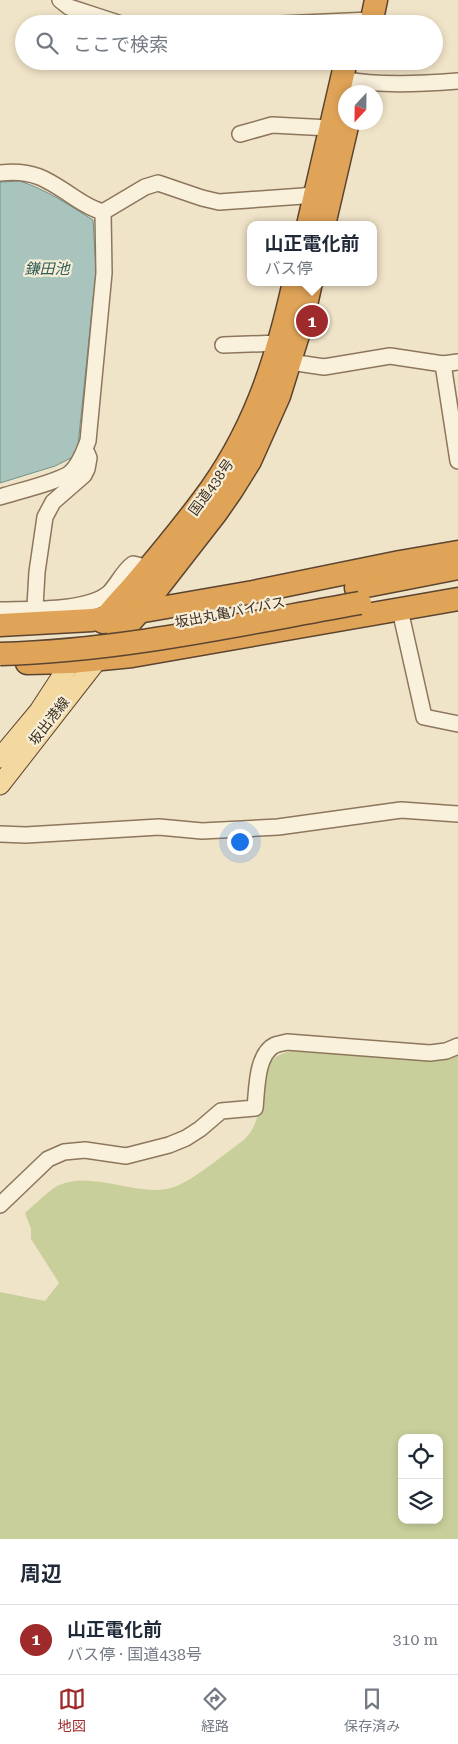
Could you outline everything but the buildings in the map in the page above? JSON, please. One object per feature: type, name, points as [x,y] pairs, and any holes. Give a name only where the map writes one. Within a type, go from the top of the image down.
[{"type":"highway","points":[[310,221],[323,193],[338,129]]},
{"type":"highway","points":[[323,193],[324,221]]},
{"type":"highway","name":"国道438号","points":[[72,662],[106,617],[162,572],[232,490],[250,461],[272,413],[285,352],[293,286]]},
{"type":"highway","name":"国道438号","points":[[99,658],[139,612],[201,502],[235,453],[246,432],[270,372],[285,352],[303,319],[310,286]]},
{"type":"highway","points":[[0,625],[34,616],[92,620],[253,592],[458,552]]},
{"type":"highway","name":"坂出丸亀バイパス","points":[[0,654],[40,653],[91,648],[358,595],[458,568]]},
{"type":"highway","points":[[162,572],[173,596],[182,604]]},
{"type":"highway","name":"坂出丸亀バイパス","points":[[0,639],[58,638],[118,631],[358,595],[458,584]]},
{"type":"highway","points":[[0,665],[72,662],[132,656],[458,599]]},
{"type":"main road","name":"坂出港線","points":[[0,785],[99,658]]},
{"type":"main road","name":"坂出港線","points":[[0,758],[38,711],[72,662]]},
{"type":"main road","points":[[22,664],[44,674],[48,681],[49,693]]},
{"type":"street","points":[[60,0],[69,7],[93,15]]},
{"type":"street","points":[[352,75],[426,84],[458,81]]},
{"type":"street","points":[[240,134],[272,125],[338,125]]},
{"type":"street","points":[[0,173],[13,171],[35,174],[51,182],[92,210],[103,212],[145,186],[158,183],[219,202],[323,193]]},
{"type":"street","points":[[0,497],[70,474],[77,466],[88,441],[104,273],[103,212]]},
{"type":"street","points":[[223,344],[285,352],[324,367],[390,356],[450,363],[458,461]]},
{"type":"street","points":[[34,616],[37,572],[45,517],[54,502],[84,475],[87,469],[88,458],[85,447]]},
{"type":"street","points":[[0,610],[34,616],[92,602],[109,593],[133,564],[162,572]]},
{"type":"street","points":[[400,610],[424,717],[458,724]]},
{"type":"street","points":[[0,834],[26,835],[159,827],[202,831],[278,827],[401,810],[458,814]]},
{"type":"street","points":[[0,1205],[48,1159],[64,1152],[85,1150],[126,1156],[169,1146],[186,1138],[221,1111],[255,1108],[261,1062],[267,1052],[275,1045],[287,1042],[430,1053],[446,1051],[458,1046]]},
{"type":"green space","points":[[290,1051],[432,1060],[458,1051],[458,1539],[0,1539],[0,1292],[45,1301],[59,1283],[31,1239],[31,1229],[25,1213],[54,1188],[66,1183],[94,1181],[153,1190],[175,1187],[194,1176],[215,1162],[250,1133],[259,1111],[268,1066],[273,1059]]},
{"type":"water","name":"鎌田池","points":[[20,181],[49,193],[93,220],[96,271],[77,455],[55,466],[0,483],[0,182]]},
{"type":"place","name":"山正電化前","points":[[312,321]]}]
